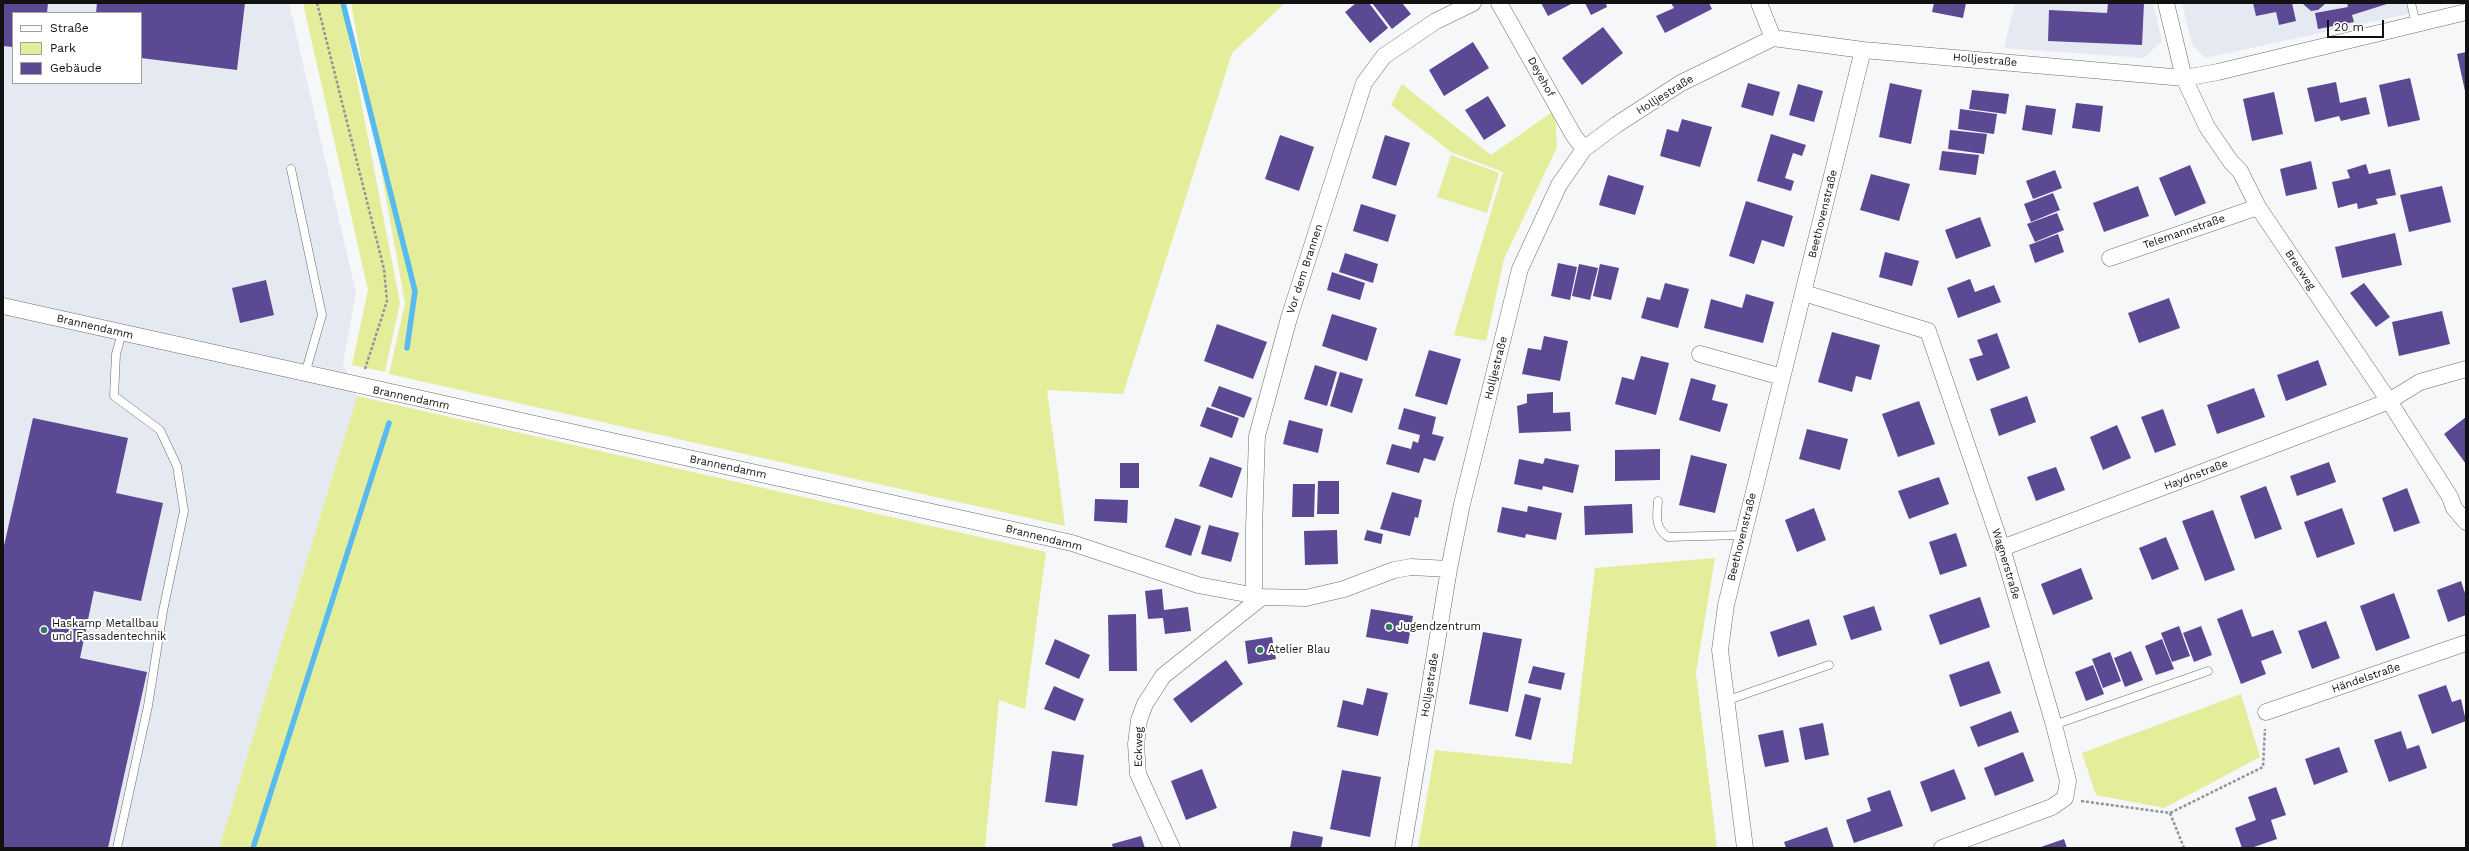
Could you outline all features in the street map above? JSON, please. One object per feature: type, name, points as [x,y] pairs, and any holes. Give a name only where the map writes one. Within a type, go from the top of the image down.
[{"type":"street","name":"Vor dem Brannen","points":[[1258,596],[1254,529],[1257,436],[1289,318],[1364,83],[1384,56],[1436,21],[1473,3]]},
{"type":"street","name":"Deyehof","points":[[1500,3],[1574,136],[1584,149]]},
{"type":"street","points":[[1759,3],[1773,38]]},
{"type":"street","name":"Breeweg","points":[[2166,3],[2184,78],[2207,127],[2231,162],[2240,171],[2258,207],[2389,401],[2450,497],[2454,508],[2466,522]]},
{"type":"street","name":"Holljestraße","points":[[1403,848],[1449,569],[1462,504],[1520,269],[1559,184],[1584,149],[1616,125],[1681,83],[1773,38],[1863,50],[2184,78],[2218,72],[2466,12]]},
{"type":"street","name":"Beethovenstraße","points":[[1745,848],[1728,700],[1720,650],[1726,605],[1742,535],[1804,293],[1863,50]]},
{"type":"street","name":"Telemannstraße","points":[[2110,258],[2258,207]]},
{"type":"street","name":"Wagnerstraße","points":[[1804,293],[1928,331],[2002,548],[2054,724],[2068,781],[2064,798]]},
{"type":"street","name":"Brannendamm","points":[[3,306],[1072,543],[1198,585],[1258,596],[1306,598],[1344,589],[1394,570],[1411,567],[1449,569]]},
{"type":"street","points":[[1700,354],[1782,377]]},
{"type":"street","name":"Haydnstraße","points":[[2002,548],[2389,401],[2420,382],[2466,370]]},
{"type":"street","name":"Eckweg","points":[[1172,848],[1138,774],[1136,744],[1139,720],[1151,692],[1163,676],[1258,596]]},
{"type":"street","name":"Händelstraße","points":[[2266,712],[2466,643]]},
{"type":"street","points":[[1942,848],[2052,807],[2064,798]]},
{"type":"lane","points":[[2411,3],[2416,24]]},
{"type":"lane","points":[[291,169],[322,314],[305,374]]},
{"type":"lane","points":[[117,848],[148,706],[163,611],[184,511],[177,466],[160,430],[114,396],[116,354],[122,333]]},
{"type":"lane","points":[[1658,500],[1656,524],[1660,531],[1668,537],[1742,535]]},
{"type":"lane","points":[[1728,700],[1829,665]]},
{"type":"lane","points":[[2054,724],[2208,671]]},
{"type":"path","points":[[317,3],[384,269],[387,301],[360,386]]},
{"type":"path","points":[[2064,798],[2113,807],[2170,813],[2263,767],[2266,712]]},
{"type":"path","points":[[2170,813],[2184,848]]},
{"type":"shaded area","points":[[3,3],[289,3],[356,293],[343,363],[357,396],[219,848],[3,848]]},
{"type":"shaded area","points":[[2015,3],[2153,3],[2162,41],[2144,58],[2004,48]]},
{"type":"shaded area","points":[[2182,3],[2410,3],[2412,13],[2205,58],[2192,44]]},
{"type":"green space","points":[[303,3],[342,3],[400,303],[385,372],[352,365],[368,290]]},
{"type":"green space","points":[[351,3],[1285,3],[1232,53],[1123,394],[1047,390],[1065,526],[389,374],[405,303]]},
{"type":"green space","points":[[1402,84],[1491,155],[1555,110],[1557,147],[1504,259],[1486,341],[1454,335],[1503,172],[1451,152],[1391,105]]},
{"type":"green space","points":[[1451,155],[1499,173],[1487,213],[1437,197]]},
{"type":"green space","points":[[357,396],[1046,552],[1025,709],[999,700],[985,848],[219,848]]},
{"type":"green space","points":[[1715,558],[1696,673],[1717,848],[1418,848],[1435,750],[1572,764],[1595,568]]},
{"type":"green space","points":[[2241,694],[2260,757],[2164,808],[2096,795],[2082,753]]},
{"type":"building","points":[[3,3],[48,3],[47,12],[12,12],[12,47],[3,46]]},
{"type":"building","points":[[97,3],[245,3],[237,70],[142,58],[142,12],[96,12]]},
{"type":"building","points":[[1356,3],[1369,3],[1388,28],[1370,43],[1345,12]]},
{"type":"building","points":[[1372,3],[1402,3],[1411,14],[1392,29]]},
{"type":"building","points":[[1541,3],[1573,3],[1548,16]]},
{"type":"building","points":[[1585,3],[1606,3],[1607,7],[1591,15]]},
{"type":"building","points":[[1671,3],[1709,3],[1712,9],[1665,33],[1656,16],[1674,8]]},
{"type":"building","points":[[1934,3],[1966,3],[1963,18],[1932,12]]},
{"type":"building","points":[[2108,3],[2144,3],[2142,45],[2048,41],[2049,10],[2107,13]]},
{"type":"building","points":[[2253,3],[2292,3],[2296,21],[2279,25],[2276,12],[2256,16]]},
{"type":"building","points":[[2302,3],[2326,3],[2318,10],[2311,11]]},
{"type":"building","points":[[2347,3],[2390,3],[2352,15],[2354,22],[2318,29],[2315,13],[2348,7]]},
{"type":"building","points":[[1603,27],[1623,53],[1582,85],[1562,58]]},
{"type":"building","points":[[1473,42],[1489,68],[1444,96],[1429,70]]},
{"type":"building","points":[[2466,52],[2466,91],[2465,91],[2457,54]]},
{"type":"building","points":[[2410,78],[2420,120],[2388,127],[2379,85]]},
{"type":"building","points":[[2336,82],[2340,103],[2366,97],[2370,114],[2341,121],[2339,116],[2315,122],[2307,88]]},
{"type":"building","points":[[1748,83],[1780,92],[1773,116],[1741,107]]},
{"type":"building","points":[[1890,83],[1922,90],[1911,144],[1879,137]]},
{"type":"building","points":[[1798,84],[1823,91],[1814,122],[1789,115]]},
{"type":"building","points":[[1972,90],[2009,94],[2006,114],[1969,109]]},
{"type":"building","points":[[2274,92],[2283,134],[2252,141],[2243,99]]},
{"type":"building","points":[[1488,96],[1506,126],[1484,140],[1465,110]]},
{"type":"building","points":[[2076,103],[2103,106],[2100,132],[2072,128]]},
{"type":"building","points":[[2026,105],[2056,109],[2052,135],[2022,130]]},
{"type":"building","points":[[1960,109],[1997,114],[1994,134],[1958,129]]},
{"type":"building","points":[[1682,119],[1712,127],[1700,167],[1660,156],[1667,129],[1678,132]]},
{"type":"building","points":[[1950,130],[1987,134],[1984,154],[1948,149]]},
{"type":"building","points":[[1771,134],[1806,145],[1802,156],[1793,153],[1785,178],[1794,181],[1791,191],[1757,181]]},
{"type":"building","points":[[1280,135],[1314,147],[1299,191],[1265,179]]},
{"type":"building","points":[[1385,135],[1410,143],[1396,186],[1372,178]]},
{"type":"building","points":[[1942,151],[1979,155],[1976,175],[1939,170]]},
{"type":"building","points":[[2311,161],[2317,189],[2286,196],[2280,169]]},
{"type":"building","points":[[2366,164],[2369,174],[2390,169],[2396,195],[2376,199],[2378,204],[2358,209],[2357,203],[2338,208],[2332,182],[2350,178],[2347,170]]},
{"type":"building","points":[[2190,165],[2206,203],[2175,216],[2159,178]]},
{"type":"building","points":[[2055,170],[2062,188],[2033,199],[2026,181]]},
{"type":"building","points":[[1871,174],[1910,184],[1899,221],[1860,210]]},
{"type":"building","points":[[1608,175],[1644,186],[1635,215],[1599,205]]},
{"type":"building","points":[[2138,186],[2149,216],[2104,232],[2093,203]]},
{"type":"building","points":[[2442,186],[2451,222],[2409,232],[2400,195]]},
{"type":"building","points":[[2053,193],[2060,210],[2031,222],[2024,204]]},
{"type":"building","points":[[1746,201],[1793,216],[1784,247],[1762,240],[1754,264],[1729,256]]},
{"type":"building","points":[[1361,204],[1396,215],[1388,242],[1353,231]]},
{"type":"building","points":[[2057,213],[2064,230],[2035,242],[2027,224]]},
{"type":"building","points":[[1980,217],[1991,246],[1956,259],[1945,230]]},
{"type":"building","points":[[2395,233],[2402,265],[2342,278],[2335,247]]},
{"type":"building","points":[[2058,234],[2064,252],[2035,263],[2029,245]]},
{"type":"building","points":[[1885,252],[1919,261],[1912,286],[1879,277]]},
{"type":"building","points":[[1345,253],[1378,264],[1373,283],[1339,272]]},
{"type":"building","points":[[1558,263],[1577,267],[1570,300],[1551,296]]},
{"type":"building","points":[[1579,264],[1598,268],[1590,300],[1572,296]]},
{"type":"building","points":[[1600,264],[1619,268],[1611,300],[1593,296]]},
{"type":"building","points":[[1332,272],[1365,283],[1360,300],[1327,290]]},
{"type":"building","points":[[1970,279],[1975,292],[1994,285],[2001,302],[1958,318],[1947,288]]},
{"type":"building","points":[[266,280],[274,315],[240,323],[232,288]]},
{"type":"building","points":[[1665,283],[1689,289],[1678,328],[1641,318],[1647,297],[1660,300]]},
{"type":"building","points":[[2364,283],[2390,317],[2376,327],[2350,293]]},
{"type":"building","points":[[1746,294],[1774,302],[1763,343],[1704,328],[1711,299],[1742,308]]},
{"type":"building","points":[[2169,298],[2180,328],[2139,343],[2128,313]]},
{"type":"building","points":[[2442,311],[2450,344],[2399,356],[2392,322]]},
{"type":"building","points":[[1332,314],[1377,328],[1367,361],[1322,346]]},
{"type":"building","points":[[1217,324],[1267,342],[1253,379],[1204,361]]},
{"type":"building","points":[[1832,332],[1880,345],[1871,380],[1856,376],[1852,392],[1818,382]]},
{"type":"building","points":[[1997,333],[2010,368],[1977,381],[1969,359],[1983,355],[1977,340]]},
{"type":"building","points":[[1544,336],[1568,341],[1560,381],[1522,374],[1528,348],[1541,350]]},
{"type":"building","points":[[1429,350],[1461,359],[1447,405],[1415,396]]},
{"type":"building","points":[[1641,356],[1669,363],[1656,415],[1615,404],[1622,377],[1634,380]]},
{"type":"building","points":[[2318,360],[2327,385],[2286,401],[2277,375]]},
{"type":"building","points":[[1315,365],[1337,372],[1327,406],[1304,399]]},
{"type":"building","points":[[1340,372],[1363,379],[1352,413],[1330,406]]},
{"type":"building","points":[[1691,378],[1716,385],[1712,400],[1728,404],[1720,432],[1679,420]]},
{"type":"building","points":[[1219,386],[1252,398],[1244,418],[1211,406]]},
{"type":"building","points":[[2254,388],[2265,417],[2217,434],[2207,405]]},
{"type":"building","points":[[1553,392],[1553,413],[1570,412],[1571,431],[1519,433],[1517,406],[1527,403],[1527,394]]},
{"type":"building","points":[[2027,396],[2036,422],[1999,436],[1990,409]]},
{"type":"building","points":[[1919,401],[1935,444],[1898,457],[1882,414]]},
{"type":"building","points":[[1207,407],[1239,418],[1232,438],[1200,426]]},
{"type":"building","points":[[1404,408],[1436,417],[1432,434],[1444,437],[1435,461],[1424,458],[1419,473],[1386,464],[1392,444],[1411,449],[1413,441],[1418,443],[1420,435],[1398,429]]},
{"type":"building","points":[[2163,409],[2176,445],[2155,453],[2141,417]]},
{"type":"building","points":[[2466,417],[2466,464],[2444,434]]},
{"type":"building","name":"Haskamp Metallbau und Fassadentechnik","points":[[33,418],[128,438],[116,493],[163,503],[141,601],[94,591],[80,658],[147,672],[108,848],[3,848],[3,550]]},
{"type":"building","points":[[1289,420],[1323,429],[1318,453],[1283,444]]},
{"type":"building","points":[[2117,425],[2131,458],[2103,470],[2090,437]]},
{"type":"building","points":[[1807,429],[1848,439],[1840,470],[1799,459]]},
{"type":"building","points":[[1660,449],[1660,480],[1615,481],[1615,450]]},
{"type":"building","points":[[1691,455],[1727,464],[1715,513],[1679,505]]},
{"type":"building","points":[[1210,457],[1242,468],[1232,498],[1199,486]]},
{"type":"building","points":[[1545,458],[1579,465],[1573,493],[1543,486],[1542,490],[1514,484],[1519,459],[1543,464]]},
{"type":"building","points":[[2329,462],[2336,482],[2297,496],[2290,476]]},
{"type":"building","points":[[1120,463],[1139,463],[1139,488],[1120,488]]},
{"type":"building","points":[[2056,467],[2065,490],[2036,501],[2027,477]]},
{"type":"building","points":[[1939,477],[1949,504],[1909,519],[1898,491]]},
{"type":"building","points":[[1318,481],[1339,481],[1339,514],[1317,514]]},
{"type":"building","points":[[1293,484],[1315,484],[1314,517],[1292,517]]},
{"type":"building","points":[[2266,486],[2282,529],[2255,539],[2240,496]]},
{"type":"building","points":[[2407,488],[2420,523],[2394,532],[2382,498]]},
{"type":"building","points":[[1392,492],[1422,500],[1418,518],[1415,517],[1410,536],[1380,529]]},
{"type":"building","points":[[1095,499],[1128,500],[1127,523],[1094,521]]},
{"type":"building","points":[[1632,504],[1633,533],[1585,535],[1584,506]]},
{"type":"building","points":[[1528,506],[1562,513],[1556,540],[1526,534],[1525,538],[1497,532],[1502,507],[1527,512]]},
{"type":"building","points":[[1814,508],[1826,540],[1797,552],[1785,520]]},
{"type":"building","points":[[2342,508],[2355,544],[2317,558],[2304,522]]},
{"type":"building","points":[[2213,510],[2235,570],[2205,581],[2182,521]]},
{"type":"building","points":[[1175,518],[1201,526],[1191,556],[1165,547]]},
{"type":"building","points":[[1209,525],[1239,533],[1231,562],[1201,554]]},
{"type":"building","points":[[1337,530],[1338,564],[1305,565],[1304,531]]},
{"type":"building","points":[[1367,530],[1383,534],[1381,544],[1364,540]]},
{"type":"building","points":[[1956,533],[1967,566],[1940,575],[1929,542]]},
{"type":"building","points":[[2166,537],[2179,569],[2152,580],[2139,548]]},
{"type":"building","points":[[2081,568],[2093,599],[2053,615],[2041,584]]},
{"type":"building","points":[[2461,581],[2466,596],[2466,615],[2448,622],[2437,590]]},
{"type":"building","points":[[1162,589],[1164,610],[1188,607],[1191,631],[1165,634],[1163,618],[1148,619],[1145,591]]},
{"type":"building","points":[[2394,593],[2410,638],[2376,651],[2360,606]]},
{"type":"building","points":[[1980,597],[1990,627],[1940,645],[1929,615]]},
{"type":"building","points":[[1874,606],[1882,630],[1851,640],[1843,616]]},
{"type":"building","name":"Jugendzentrum","points":[[1371,609],[1413,616],[1408,644],[1366,637]]},
{"type":"building","points":[[2242,609],[2252,637],[2273,630],[2282,653],[2261,661],[2266,674],[2241,684],[2217,619]]},
{"type":"building","points":[[1136,614],[1137,671],[1109,671],[1108,615]]},
{"type":"building","points":[[1809,619],[1817,645],[1778,657],[1770,632]]},
{"type":"building","points":[[2326,621],[2340,658],[2312,669],[2298,631]]},
{"type":"building","points":[[2179,626],[2190,656],[2172,662],[2161,633]]},
{"type":"building","points":[[2201,626],[2212,655],[2194,662],[2183,633]]},
{"type":"building","points":[[1483,632],[1522,639],[1508,712],[1469,704]]},
{"type":"building","name":"Atelier Blau","points":[[1272,637],[1276,659],[1248,664],[1245,641]]},
{"type":"building","points":[[1055,639],[1090,655],[1079,679],[1045,664]]},
{"type":"building","points":[[2162,639],[2174,669],[2156,675],[2145,646]]},
{"type":"building","points":[[2131,651],[2143,680],[2125,687],[2114,658]]},
{"type":"building","points":[[2110,652],[2121,681],[2103,688],[2092,659]]},
{"type":"building","points":[[1226,660],[1243,684],[1191,723],[1173,699]]},
{"type":"building","points":[[1989,661],[2001,693],[1960,707],[1949,675]]},
{"type":"building","points":[[2093,665],[2104,694],[2086,701],[2075,672]]},
{"type":"building","points":[[1533,666],[1565,673],[1561,690],[1528,683]]},
{"type":"building","points":[[2446,685],[2452,702],[2461,699],[2466,721],[2432,734],[2418,695]]},
{"type":"building","points":[[1054,686],[1084,699],[1075,721],[1044,709]]},
{"type":"building","points":[[1367,688],[1388,693],[1378,736],[1337,727],[1343,700],[1363,705]]},
{"type":"building","points":[[1525,694],[1541,698],[1531,740],[1515,736]]},
{"type":"building","points":[[2011,711],[2019,732],[1978,747],[1970,727]]},
{"type":"building","points":[[1823,723],[1829,755],[1805,760],[1799,728]]},
{"type":"building","points":[[1783,730],[1789,762],[1765,767],[1758,735]]},
{"type":"building","points":[[2401,731],[2407,749],[2419,745],[2427,768],[2389,782],[2374,740]]},
{"type":"building","points":[[2339,747],[2348,772],[2314,785],[2305,759]]},
{"type":"building","points":[[1052,751],[1084,755],[1077,806],[1045,802]]},
{"type":"building","points":[[2023,752],[2034,781],[1995,796],[1984,768]]},
{"type":"building","points":[[1202,769],[1217,808],[1186,820],[1171,781]]},
{"type":"building","points":[[1954,769],[1966,799],[1931,812],[1920,782]]},
{"type":"building","points":[[1342,770],[1381,777],[1370,837],[1330,829]]},
{"type":"building","points":[[2276,787],[2286,815],[2271,820],[2277,839],[2251,848],[2242,848],[2235,828],[2256,820],[2248,797]]},
{"type":"building","points":[[1890,790],[1903,826],[1854,843],[1846,820],[1871,811],[1867,798]]},
{"type":"building","points":[[1827,827],[1834,848],[1786,848],[1784,842]]},
{"type":"building","points":[[1293,831],[1323,837],[1321,848],[1290,848]]},
{"type":"building","points":[[1141,836],[1145,848],[1113,848],[1112,844]]},
{"type":"building","points":[[2064,839],[2067,848],[2038,848]]},
{"type":"waterway","points":[[343,3],[415,291],[407,348]]},
{"type":"waterway","points":[[253,848],[389,423]]},
{"type":"place","name":"Jugendzentrum","points":[[1389,627]]},
{"type":"place","name":"Haskamp Metallbau und Fassadentechnik","points":[[44,630]]},
{"type":"place","name":"Atelier Blau","points":[[1260,650]]}]
